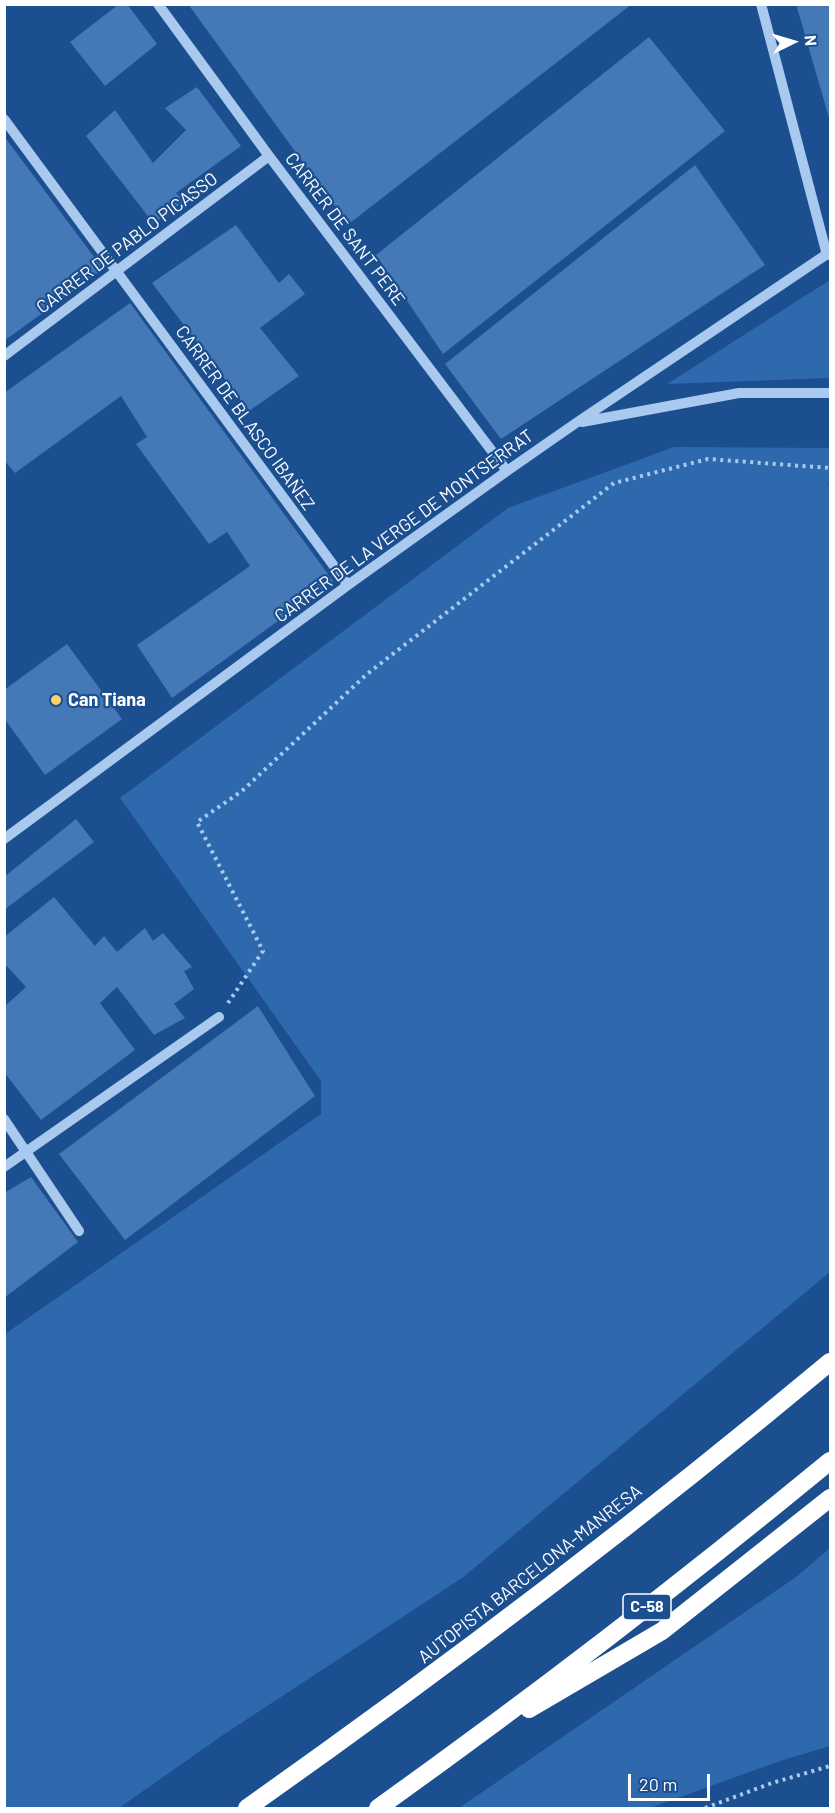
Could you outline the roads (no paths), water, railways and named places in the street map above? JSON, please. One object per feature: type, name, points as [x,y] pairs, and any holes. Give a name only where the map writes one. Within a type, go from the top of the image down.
[{"type":"highway","name":"AUTOPISTA BARCELONA-MANRESA","points":[[247,1809],[375,1718],[568,1572],[831,1362]]},
{"type":"highway","name":"C-58","points":[[378,1809],[461,1749],[737,1538],[831,1461]]},
{"type":"highway","points":[[461,1749],[662,1631],[831,1498]]},
{"type":"street","name":"CARRER DE SANT PERE","points":[[158,4],[269,156],[507,471]]},
{"type":"street","points":[[761,4],[829,254]]},
{"type":"street","name":"CARRER DE BLASCO IBAÑEZ","points":[[4,119],[348,585]]},
{"type":"street","name":"CARRER DE PABLO PICASSO","points":[[4,356],[269,156]]},
{"type":"street","name":"CARRER DE LA VERGE DE MONTSERRAT","points":[[4,839],[348,585],[507,471],[829,254]]},
{"type":"street","points":[[576,423],[739,393],[831,393]]},
{"type":"street","points":[[4,1167],[219,1017]]},
{"type":"street","points":[[4,1119],[79,1231]]},
{"type":"place","name":"Can Tiana","points":[[56,700]]}]
